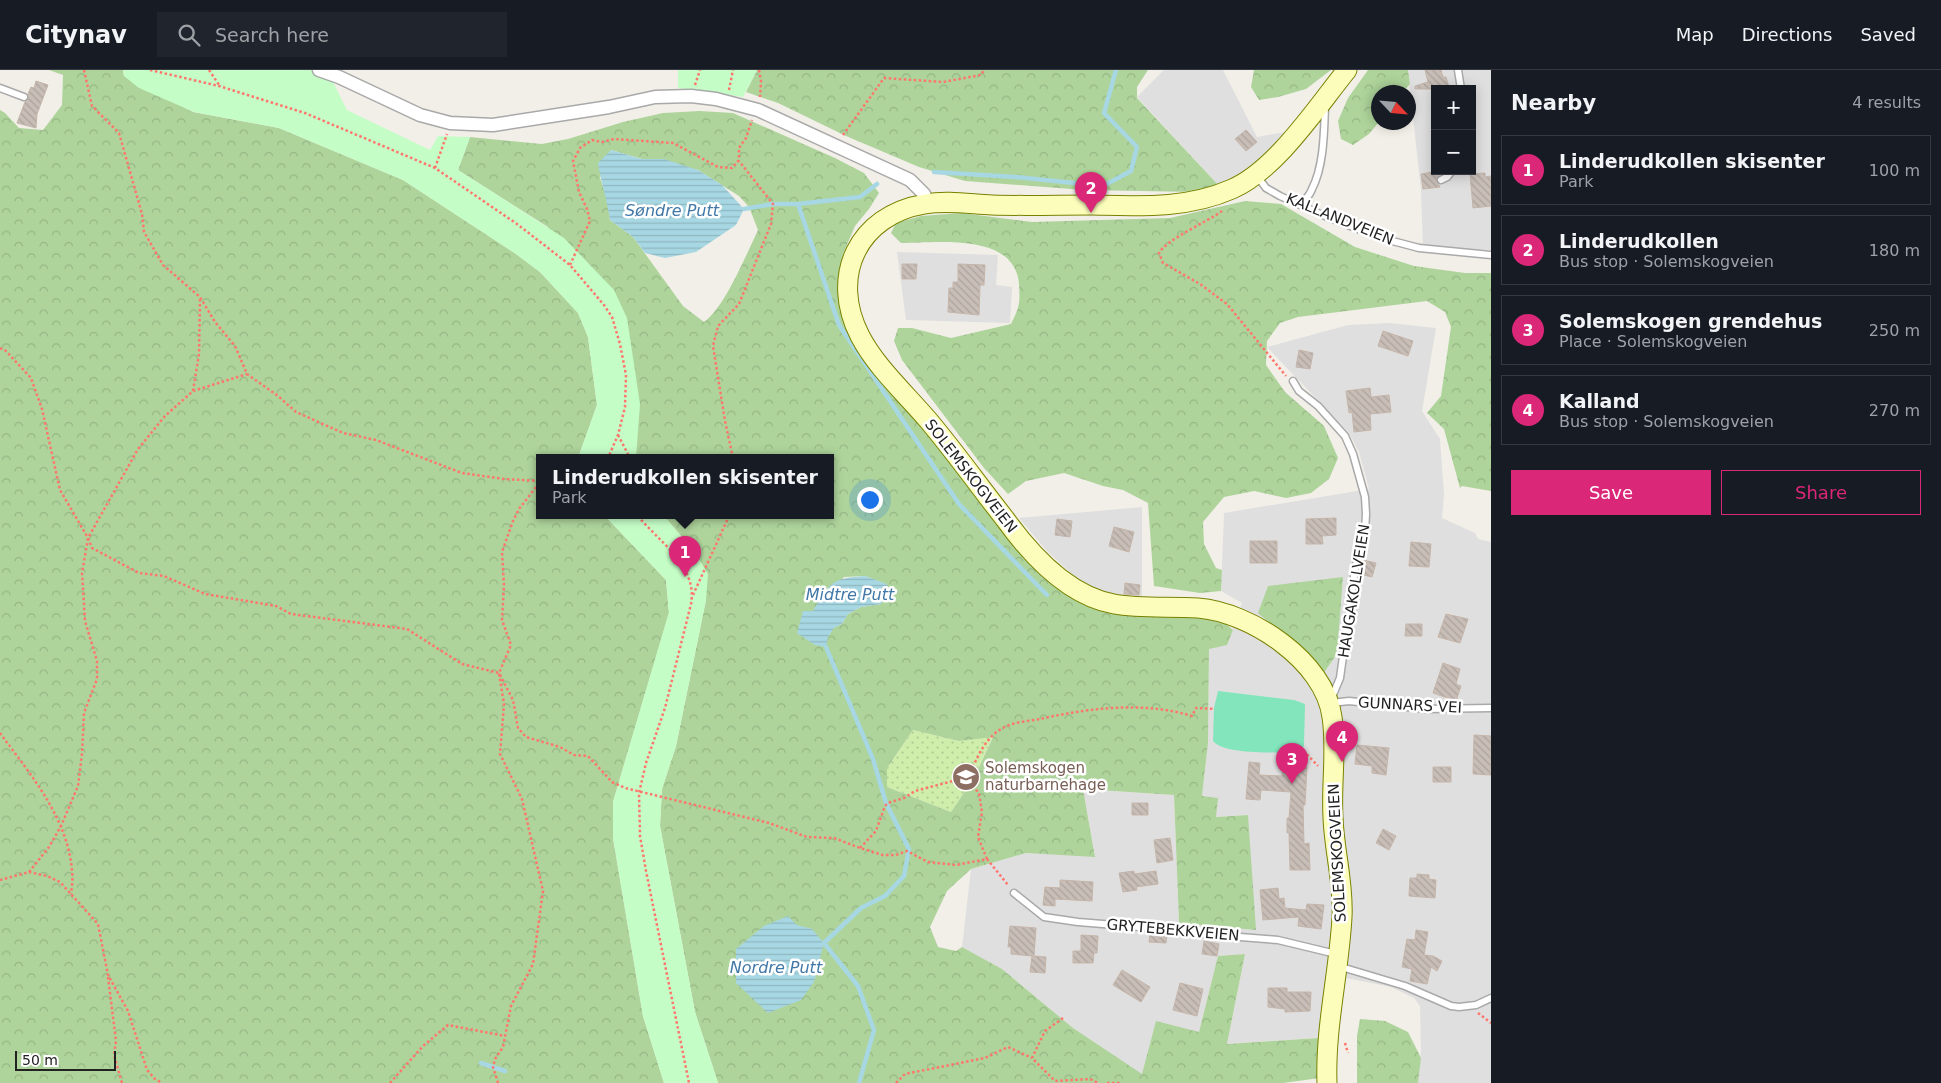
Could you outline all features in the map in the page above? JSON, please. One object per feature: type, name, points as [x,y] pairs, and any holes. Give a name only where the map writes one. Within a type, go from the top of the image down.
[{"type":"street","points":[[319,70],[340,77],[420,115],[450,123],[493,125],[609,107],[654,97],[691,96],[725,101],[758,110],[910,180],[924,194],[928,203]]},
{"type":"street","name":"SOLEMSKOGVEIEN","points":[[1326,1083],[1328,1035],[1338,960],[1342,904],[1332,817],[1333,722],[1329,703],[1313,674],[1292,652],[1269,635],[1249,623],[1225,614],[1203,609],[1108,603],[1084,594],[1062,580],[1040,561],[1018,537],[946,440],[874,357],[857,330],[850,308],[847,276],[852,257],[862,241],[877,226],[906,209],[928,203],[1176,204],[1218,194],[1246,182],[1256,175],[1294,136],[1347,70]]},
{"type":"lane","points":[[1458,70],[1460,85]]},
{"type":"lane","points":[[0,88],[24,97]]},
{"type":"lane","points":[[1301,205],[1312,191],[1317,175],[1324,134],[1325,97]]},
{"type":"lane","name":"KALLANDVEIEN","points":[[1256,175],[1266,188],[1367,233],[1419,248],[1491,254]]},
{"type":"lane","points":[[1441,180],[1449,175]]},
{"type":"lane","name":"HAUGAKOLLVEIEN","points":[[1293,381],[1299,391],[1318,406],[1345,436],[1353,454],[1365,497],[1365,531],[1355,569],[1340,678],[1329,703]]},
{"type":"lane","name":"GUNNARS VEI","points":[[1329,703],[1349,702],[1426,709],[1491,708]]},
{"type":"lane","name":"GRYTEBEKKVEIEN","points":[[1014,893],[1044,917],[1078,922],[1165,928],[1278,940],[1323,952],[1338,960],[1451,1006],[1476,1005],[1491,998]]},
{"type":"path","points":[[84,70],[92,106],[119,133],[142,214],[144,232],[163,265],[200,297],[216,322],[235,346],[247,374],[278,396],[296,412],[342,433],[376,440],[462,473],[536,482]]},
{"type":"path","points":[[150,70],[219,86],[305,113],[435,168],[518,224],[570,265],[612,317],[620,344],[627,390],[618,435],[610,454]]},
{"type":"path","points":[[209,70],[219,86]]},
{"type":"path","points":[[725,101],[733,70]]},
{"type":"path","points":[[732,454],[713,346],[718,326],[739,304],[771,224],[773,204],[739,160],[739,148],[746,138],[750,124],[758,110],[761,81],[759,70]]},
{"type":"path","points":[[835,147],[884,78],[943,82],[981,75],[984,70]]},
{"type":"path","points":[[435,168],[450,123]]},
{"type":"path","points":[[570,265],[590,221],[579,192],[573,161],[580,148],[592,140],[602,142],[614,138],[673,143],[718,167],[732,168],[739,160]]},
{"type":"path","points":[[1225,209],[1200,226],[1165,245],[1159,253],[1160,259],[1163,263],[1200,284],[1227,304],[1282,372],[1293,381]]},
{"type":"path","points":[[193,391],[199,354],[200,297]]},
{"type":"path","points":[[0,348],[6,351],[31,378],[42,408],[60,490],[92,548],[139,573],[164,576],[205,594],[276,606],[291,614],[407,629],[462,664],[498,673],[513,700],[518,728],[526,737],[560,747],[574,755],[588,756],[612,782],[639,793],[769,823],[807,837],[834,838],[860,848],[889,855],[896,855],[907,851],[928,862],[956,865],[987,859]]},
{"type":"path","points":[[29,872],[49,847],[61,826],[78,786],[84,713],[97,679],[97,661],[85,621],[82,573],[88,538],[138,449],[165,416],[193,391],[247,374]]},
{"type":"path","points":[[618,435],[628,454]]},
{"type":"path","points":[[498,1083],[493,1067],[495,1059],[503,1048],[511,1006],[533,964],[543,890],[522,798],[500,754],[504,704],[498,673],[511,645],[502,620],[504,586],[502,552],[519,509],[536,487]]},
{"type":"path","points":[[641,519],[681,563],[690,579],[692,596]]},
{"type":"path","points":[[689,1083],[640,836],[639,793],[646,763],[665,708],[692,596],[727,519]]},
{"type":"path","points":[[860,848],[876,831],[885,806],[888,803],[904,798],[915,791],[968,777],[986,741],[1003,728],[1082,710],[1136,706],[1177,711],[1192,716],[1196,708],[1214,709]]},
{"type":"path","points":[[0,733],[38,784],[61,826],[73,872],[71,895]]},
{"type":"path","points":[[1300,747],[1321,768],[1332,772]]},
{"type":"path","points":[[968,777],[979,794],[982,812],[978,837],[987,859],[1014,893]]},
{"type":"path","points":[[0,880],[29,872],[47,876],[60,882],[98,924],[108,975],[116,1041],[114,1054],[122,1083]]},
{"type":"path","points":[[108,975],[128,1012],[147,1070],[154,1079],[162,1083]]},
{"type":"path","points":[[1032,1058],[1045,1031],[1062,1018]]},
{"type":"path","points":[[390,1083],[423,1046],[448,1025],[505,1036]]},
{"type":"path","points":[[896,1083],[905,1074],[985,1058],[1008,1047],[1032,1058],[1055,1081],[1090,1079],[1098,1083]]},
{"type":"path","points":[[1107,1083],[1120,1083]]},
{"type":"shaded area","points":[[1164,70],[1223,70],[1257,137],[1285,132],[1245,176],[1221,188],[1137,97]]},
{"type":"shaded area","points":[[1408,70],[1491,70],[1491,250],[1423,247],[1421,191],[1414,130],[1416,130],[1416,85],[1410,85]]},
{"type":"shaded area","points":[[897,252],[998,255],[996,285],[1012,287],[1010,323],[906,320]]},
{"type":"shaded area","points":[[1389,323],[1436,328],[1422,411],[1440,439],[1444,495],[1442,518],[1475,533],[1478,539],[1491,542],[1491,1083],[1418,1083],[1421,1051],[1420,1006],[1414,998],[1391,987],[1341,977],[1334,1040],[1318,1038],[1227,1044],[1245,954],[1218,956],[1199,1032],[1142,1075],[1073,1028],[1002,969],[962,947],[971,869],[1026,853],[1095,856],[1083,789],[1174,795],[1179,923],[1248,815],[1215,817],[1202,796],[1208,743],[1209,648],[1227,645],[1242,603],[1221,591],[1224,513],[1369,489],[1359,452],[1349,433],[1267,347],[1348,325]],"holes":[[[1288,638],[1337,654],[1323,674],[1316,663]]]},
{"type":"shaded area","points":[[1142,507],[1142,597],[1110,594],[1077,579],[1046,550],[1019,518]]},
{"type":"green space","points":[[49,70],[123,70],[124,76],[193,112],[279,128],[403,180],[516,254],[540,272],[578,313],[588,337],[597,405],[579,454],[536,454],[536,519],[608,519],[666,580],[669,613],[613,802],[613,838],[643,1016],[664,1083],[0,1083],[0,110],[19,128],[43,130],[62,105],[63,75]]},
{"type":"green space","points":[[123,70],[327,70],[347,110],[430,150],[438,136],[470,137],[458,170],[564,238],[614,290],[627,318],[640,404],[636,454],[579,454],[597,405],[588,337],[578,313],[540,272],[516,254],[403,180],[279,128],[194,112],[139,88],[124,76]]},
{"type":"green space","points":[[678,70],[757,70],[743,97],[678,88]]},
{"type":"green space","points":[[757,70],[1148,70],[1137,87],[1137,98],[1221,188],[1196,192],[1084,190],[965,181],[919,167],[846,136],[778,103],[746,92]]},
{"type":"green space","points":[[1254,70],[1331,70],[1306,89],[1259,100],[1251,87]]},
{"type":"green space","points":[[1368,70],[1408,70],[1409,85],[1371,85],[1372,130],[1353,145],[1341,139],[1338,121],[1348,98]]},
{"type":"green space","points":[[700,111],[733,113],[835,158],[864,173],[879,193],[855,226],[843,254],[839,281],[843,307],[1046,579],[1226,624],[1233,630],[1227,645],[1209,649],[1208,743],[1202,796],[1218,798],[1216,817],[1248,815],[1256,930],[1179,923],[1174,795],[1083,789],[1095,857],[1026,853],[971,869],[947,891],[930,927],[938,947],[956,951],[962,947],[1002,969],[1073,1028],[1142,1074],[1156,1021],[1199,1032],[1218,956],[1245,954],[1227,1044],[1318,1038],[1320,1078],[1283,1083],[718,1083],[695,1012],[660,826],[662,789],[676,746],[706,600],[694,551],[667,519],[834,519],[834,454],[635,454],[548,227],[458,170],[470,137],[542,144],[568,139],[623,122],[663,113]],"holes":[[[611,150],[642,159],[698,170],[739,196],[749,207],[758,230],[720,305],[704,322],[683,306],[633,237],[610,220],[607,198],[600,178]],[[865,576],[886,584],[881,604],[861,607],[848,614],[842,624],[834,627],[828,637],[803,612],[813,611],[844,577]],[[913,730],[959,741],[993,737],[974,778],[951,812],[887,787],[887,768]],[[796,926],[812,929],[768,1013]]]},
{"type":"green space","points":[[1245,201],[1281,204],[1355,247],[1414,266],[1465,273],[1491,273],[1491,491],[1462,486],[1460,488],[1444,429],[1427,413],[1441,396],[1451,327],[1445,312],[1427,301],[1298,317],[1280,323],[1267,341],[1266,365],[1285,392],[1324,426],[1338,458],[1329,479],[1311,493],[1286,498],[1254,491],[1224,497],[1203,522],[1204,544],[1216,568],[1222,570],[1221,591],[1200,593],[1154,586],[1148,503],[1123,490],[1103,486],[1064,473],[1026,481],[1008,494],[984,468],[902,360],[894,341],[898,328],[912,328],[951,338],[1011,324],[1018,308],[1019,300],[1019,284],[1014,267],[1004,256],[989,248],[953,242],[901,243],[891,233],[896,223],[921,216],[961,213],[1032,222],[1170,218]]},
{"type":"green space","points":[[608,519],[667,519],[694,551],[708,574],[706,600],[676,746],[662,789],[660,826],[695,1012],[718,1083],[664,1083],[643,1016],[613,838],[613,802],[669,612],[666,580]]},
{"type":"green space","points":[[1343,577],[1337,654],[1323,674],[1316,663],[1258,613],[1268,586]]},
{"type":"green space","points":[[1218,691],[1294,700],[1305,704],[1304,746],[1296,753],[1239,751],[1219,745],[1213,741],[1214,708]]},
{"type":"green space","points":[[913,730],[959,741],[993,736],[974,778],[951,812],[887,787],[887,768]]},
{"type":"green space","points":[[1360,1019],[1385,1021],[1408,1032],[1421,1058],[1418,1083],[1357,1083],[1357,1036]]},
{"type":"water","name":"Søndre Putt","points":[[611,150],[642,159],[664,159],[698,170],[722,185],[744,209],[736,225],[696,252],[665,258],[645,253],[633,237],[610,220],[598,163]]},
{"type":"water","name":"Midtre Putt","points":[[865,576],[887,584],[889,592],[881,604],[861,607],[848,614],[842,624],[834,628],[828,637],[826,647],[815,645],[797,633],[803,611],[813,611],[828,588],[845,578]]},
{"type":"water","name":"Nordre Putt","points":[[788,916],[797,925],[812,929],[824,943],[814,982],[801,1000],[768,1013],[736,983],[736,949],[764,926]]},
{"type":"building","points":[[1425,70],[1441,70],[1448,85],[1431,85],[1431,89],[1416,89],[1416,86],[1428,82]]},
{"type":"building","points":[[36,81],[48,85],[37,114],[36,128],[17,123],[28,99],[31,87],[34,88]]},
{"type":"building","points":[[1246,130],[1257,142],[1246,151],[1235,139]]},
{"type":"building","points":[[1431,172],[1431,175],[1439,175],[1436,180],[1440,187],[1423,189],[1421,174]]},
{"type":"building","points":[[1485,173],[1485,177],[1491,176],[1491,206],[1473,208],[1470,175]]},
{"type":"building","points":[[902,264],[917,264],[916,279],[902,279]]},
{"type":"building","points":[[958,264],[985,265],[984,285],[980,285],[979,315],[948,312],[949,288],[953,288],[953,282],[958,282]]},
{"type":"building","points":[[1383,331],[1413,341],[1408,356],[1378,346]]},
{"type":"building","points":[[1299,350],[1313,353],[1310,369],[1296,367]]},
{"type":"building","points":[[1370,388],[1371,397],[1389,395],[1391,412],[1370,414],[1371,430],[1354,432],[1352,412],[1349,413],[1346,391]]},
{"type":"building","points":[[1336,518],[1336,535],[1322,536],[1323,544],[1306,544],[1306,519]]},
{"type":"building","points":[[1057,519],[1072,521],[1070,537],[1055,535]]},
{"type":"building","points":[[1114,527],[1134,532],[1129,552],[1109,546]]},
{"type":"building","points":[[1250,541],[1277,541],[1277,563],[1250,563]]},
{"type":"building","points":[[1411,542],[1431,544],[1429,567],[1409,566]]},
{"type":"building","points":[[1363,560],[1376,563],[1372,577],[1359,574]]},
{"type":"building","points":[[1125,583],[1140,585],[1139,595],[1124,594]]},
{"type":"building","points":[[1446,614],[1468,619],[1460,643],[1438,637]]},
{"type":"building","points":[[1406,624],[1422,624],[1422,636],[1405,636]]},
{"type":"building","points":[[1443,663],[1460,669],[1456,684],[1461,686],[1456,701],[1433,693]]},
{"type":"building","points":[[1474,735],[1491,736],[1491,775],[1473,774]]},
{"type":"building","points":[[1357,745],[1389,748],[1386,775],[1372,773],[1372,766],[1355,764]]},
{"type":"building","points":[[1249,762],[1260,763],[1259,775],[1282,776],[1283,766],[1307,767],[1305,805],[1303,805],[1304,844],[1309,843],[1310,870],[1290,870],[1287,818],[1289,818],[1291,792],[1261,790],[1260,800],[1246,799]]},
{"type":"building","points":[[1433,767],[1451,767],[1451,782],[1433,782]]},
{"type":"building","points":[[1132,803],[1148,803],[1148,815],[1132,815]]},
{"type":"building","points":[[1383,829],[1396,836],[1389,850],[1376,843]]},
{"type":"building","points":[[1170,838],[1173,860],[1157,863],[1154,840]]},
{"type":"building","points":[[1134,871],[1134,874],[1156,871],[1158,884],[1136,887],[1137,890],[1123,892],[1119,873]]},
{"type":"building","points":[[1417,874],[1429,875],[1429,879],[1436,880],[1435,898],[1409,896],[1410,878],[1417,878]]},
{"type":"building","points":[[1060,880],[1093,882],[1092,901],[1055,899],[1055,906],[1043,905],[1045,887],[1060,888]]},
{"type":"building","points":[[1278,888],[1279,899],[1284,898],[1285,908],[1306,910],[1307,904],[1324,905],[1321,929],[1298,926],[1299,917],[1263,920],[1260,890]]},
{"type":"building","points":[[1010,926],[1036,928],[1034,956],[1046,957],[1045,973],[1030,972],[1032,956],[1011,954],[1011,947],[1008,947]]},
{"type":"building","points":[[1416,930],[1428,932],[1424,955],[1433,956],[1442,961],[1437,971],[1431,967],[1427,984],[1410,981],[1412,969],[1402,967],[1407,939],[1415,940]]},
{"type":"building","points":[[1150,933],[1167,934],[1166,943],[1149,942]]},
{"type":"building","points":[[1081,935],[1098,936],[1097,953],[1094,953],[1093,963],[1073,963],[1073,951],[1081,951]]},
{"type":"building","points":[[1204,941],[1219,944],[1217,956],[1202,954]]},
{"type":"building","points":[[1122,970],[1150,987],[1141,1002],[1113,985]]},
{"type":"building","points":[[1180,983],[1203,989],[1197,1016],[1173,1010]]},
{"type":"building","points":[[1268,988],[1287,988],[1287,992],[1311,992],[1310,1011],[1285,1012],[1285,1009],[1268,1007]]},
{"type":"waterway","points":[[934,172],[1015,177],[1103,186],[1131,171],[1137,147],[1104,113],[1116,70]]},
{"type":"waterway","points":[[744,209],[773,204],[798,204],[860,197],[877,184]]},
{"type":"waterway","points":[[798,204],[839,325],[959,504],[1047,595]]},
{"type":"waterway","points":[[826,647],[873,759],[886,803],[909,849],[904,876],[885,896],[861,908],[824,943],[858,986],[874,1030],[859,1083]]},
{"type":"waterway","points":[[481,1063],[505,1071]]},
{"type":"place","name":"Linderudkollen","points":[[1091,213]]},
{"type":"place","name":"Linderudkollen skisenter","points":[[685,577]]},
{"type":"place","name":"Kalland","points":[[1342,762]]},
{"type":"place","name":"Solemskogen naturbarnehage","points":[[966,777]]},
{"type":"place","name":"Solemskogen grendehus","points":[[1292,784]]}]
